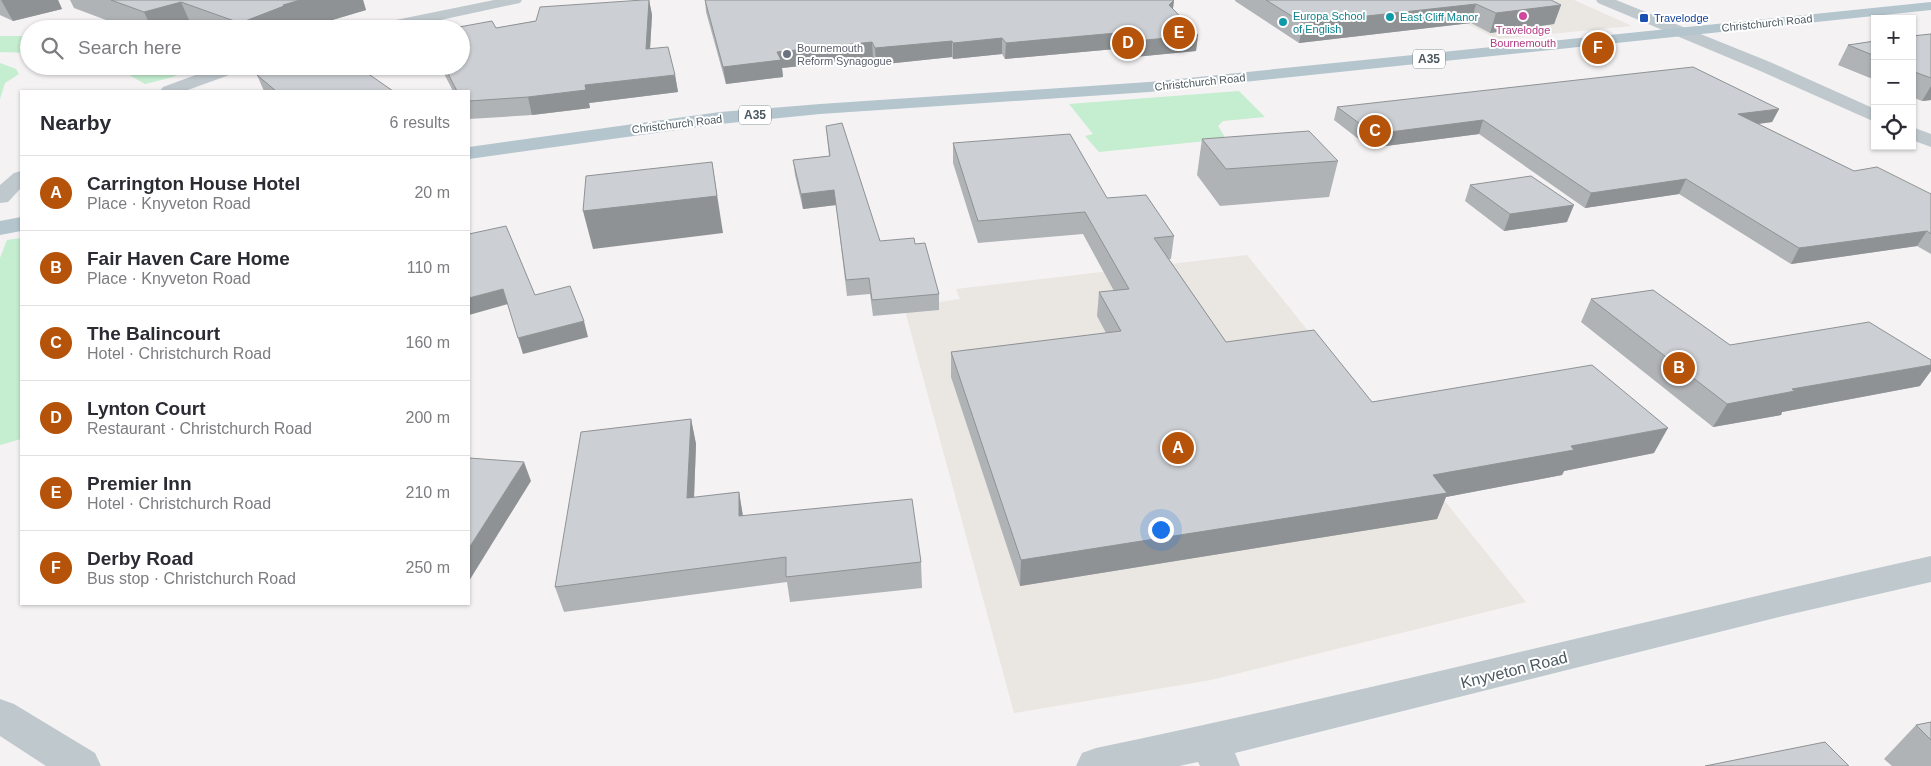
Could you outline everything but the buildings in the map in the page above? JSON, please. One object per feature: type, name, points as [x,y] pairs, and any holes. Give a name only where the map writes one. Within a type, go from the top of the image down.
[{"type":"main road","name":"Christchurch Road","points":[[470,153],[720,118],[829,108],[1149,87],[1931,6]]},
{"type":"main road","points":[[0,228],[20,224]]},
{"type":"street","points":[[419,20],[515,0]]},
{"type":"street","points":[[1602,0],[1764,66],[1871,114]]},
{"type":"street","points":[[173,90],[213,75]]},
{"type":"street","points":[[1916,134],[1931,141]]},
{"type":"street","points":[[0,197],[20,178]]},
{"type":"street","name":"Knyveton Road","points":[[1096,766],[1216,754],[1415,695],[1736,614],[1931,569]]},
{"type":"street","points":[[0,716],[81,766]]},
{"type":"shaded area","points":[[1420,0],[1574,0],[1632,26],[1497,39]]},
{"type":"shaded area","points":[[1247,255],[1526,602],[1211,680],[1014,713],[904,307],[960,299],[956,289]]},
{"type":"green space","points":[[0,36],[20,36],[20,53],[0,52]]},
{"type":"green space","points":[[0,63],[16,69],[19,74],[5,83],[0,99]]},
{"type":"green space","points":[[129,75],[177,75],[173,77],[145,84]]},
{"type":"green space","points":[[1239,91],[1265,117],[1223,121],[1218,126],[1226,139],[1099,152],[1085,136],[1093,134],[1069,104]]},
{"type":"green space","points":[[20,238],[20,439],[0,445],[0,258],[7,240]]},
{"type":"place","name":"Travelodge Bournemouth","points":[[1523,16]]},
{"type":"place","name":"East Cliff Manor","points":[[1390,17]]},
{"type":"place","name":"Travelodge","points":[[1644,18]]},
{"type":"place","name":"Europa School of English","points":[[1283,22]]},
{"type":"place","name":"Premier Inn","points":[[1179,33]]},
{"type":"place","name":"Lynton Court","points":[[1128,43]]},
{"type":"place","name":"Derby Road","points":[[1598,48]]},
{"type":"place","name":"Bournemouth Reform Synagogue","points":[[787,54]]},
{"type":"place","name":"The Balincourt","points":[[1375,131]]},
{"type":"place","name":"Fair Haven Care Home","points":[[1679,368]]},
{"type":"place","name":"Carrington House Hotel","points":[[1178,448]]}]
